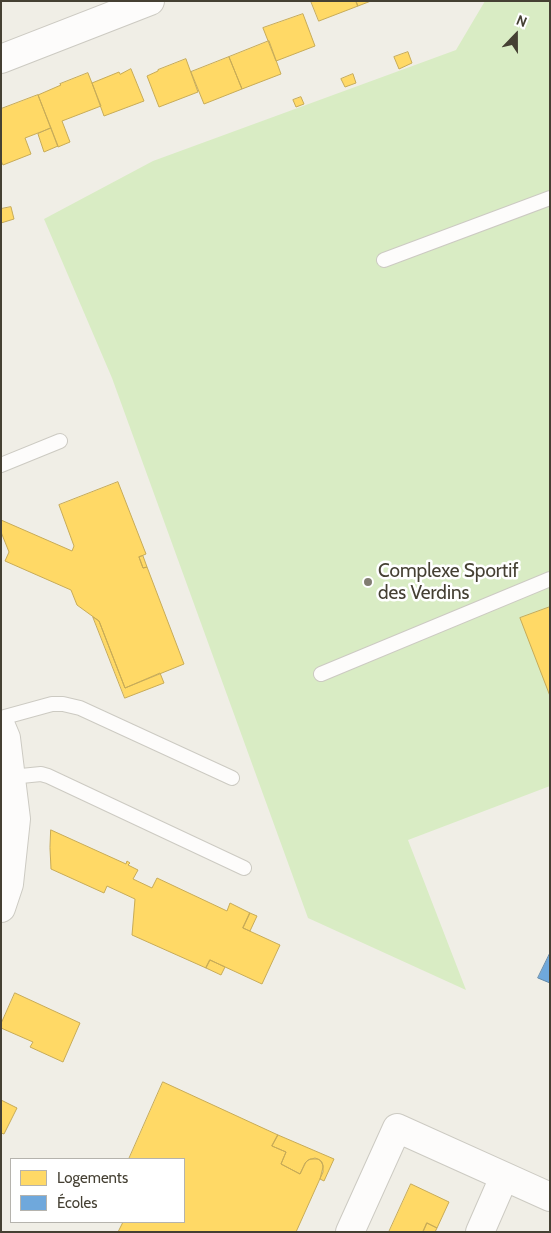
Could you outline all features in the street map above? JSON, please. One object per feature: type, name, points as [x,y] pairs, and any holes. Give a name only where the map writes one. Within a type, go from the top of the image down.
[{"type":"street","points":[[1,59],[150,1]]},
{"type":"street","points":[[1,726],[6,738],[16,819],[9,884],[1,908]]},
{"type":"street","points":[[350,1232],[397,1128],[550,1197]]},
{"type":"street","points":[[480,1232],[504,1177]]},
{"type":"lane","points":[[384,260],[550,198]]},
{"type":"lane","points":[[1,465],[60,442]]},
{"type":"lane","points":[[321,674],[550,579]]},
{"type":"lane","points":[[1,718],[52,704],[64,704],[80,708],[232,778]]},
{"type":"lane","points":[[11,778],[41,774],[48,776],[244,868]]},
{"type":"green space","name":"Complexe Sportif des Verdins","points":[[485,1],[550,1],[550,786],[408,840],[466,990],[308,918],[112,378],[44,219],[153,161],[456,50]]},
{"type":"building: Logements","points":[[311,1],[356,1],[358,6],[319,21]]},
{"type":"building: Logements","points":[[356,1],[371,1],[358,6]]},
{"type":"building: Logements","points":[[303,14],[315,46],[276,61],[263,28]]},
{"type":"building: Logements","points":[[269,41],[281,74],[242,89],[229,57]]},
{"type":"building: Logements","points":[[408,52],[412,63],[399,69],[394,57]]},
{"type":"building: Logements","points":[[229,57],[242,89],[204,104],[191,72]]},
{"type":"building: Logements","points":[[186,59],[198,92],[159,107],[147,76]]},
{"type":"building: Logements","points":[[131,69],[144,101],[104,116],[92,83]]},
{"type":"building: Logements","points":[[88,73],[101,106],[62,121],[70,142],[58,147],[38,95]]},
{"type":"building: Logements","points":[[353,74],[356,83],[345,87],[341,79]]},
{"type":"building: Logements","points":[[38,95],[51,128],[25,138],[31,154],[3,165],[1,161],[1,109]]},
{"type":"building: Logements","points":[[301,97],[304,104],[296,107],[293,100]]},
{"type":"building: Logements","points":[[51,128],[58,146],[44,152],[38,134]]},
{"type":"building: Logements","points":[[11,207],[14,219],[1,223],[1,209]]},
{"type":"building: Logements","points":[[118,482],[146,554],[139,557],[143,568],[147,567],[184,664],[125,688],[99,621],[77,605],[71,590],[5,561],[9,552],[1,532],[1,520],[72,551],[74,546],[59,505]]},
{"type":"building: Logements","points":[[143,556],[147,567],[143,568],[139,557]]},
{"type":"building: Logements","points":[[550,607],[550,696],[520,618]]},
{"type":"building: Logements","points":[[93,617],[99,621],[125,688],[160,673],[164,683],[125,698]]},
{"type":"building: Logements","points":[[51,830],[126,864],[127,861],[130,863],[128,865],[138,870],[133,879],[152,888],[157,878],[227,911],[230,903],[250,913],[243,928],[280,945],[262,984],[210,960],[206,968],[132,935],[135,899],[107,886],[104,893],[51,869]]},
{"type":"building: Logements","points":[[250,913],[257,916],[250,931],[243,928]]},
{"type":"building: Logements","points":[[210,960],[225,967],[221,975],[206,968]]},
{"type":"building: Logements","points":[[15,993],[80,1023],[63,1062],[30,1047],[33,1042],[1,1028]]},
{"type":"building: Logements","points":[[163,1082],[278,1135],[272,1146],[286,1152],[281,1164],[300,1174],[305,1163],[315,1158],[320,1160],[323,1165],[323,1172],[296,1232],[118,1232],[122,1223],[185,1223],[185,1158],[129,1158]]},
{"type":"building: Logements","points":[[1,1100],[17,1108],[4,1134],[1,1133]]},
{"type":"building: Logements","points":[[278,1135],[334,1159],[324,1181],[320,1179],[323,1167],[322,1162],[318,1159],[310,1159],[306,1162],[300,1174],[281,1164],[286,1152],[272,1146]]},
{"type":"building: Logements","points":[[411,1184],[449,1202],[437,1228],[427,1223],[423,1232],[389,1232]]},
{"type":"building: Logements","points":[[427,1223],[437,1228],[435,1232],[423,1232]]},
{"type":"building: Écoles","points":[[550,953],[550,983],[538,978]]},
{"type":"place","name":"Complexe Sportif des Verdins","points":[[368,582]]}]
